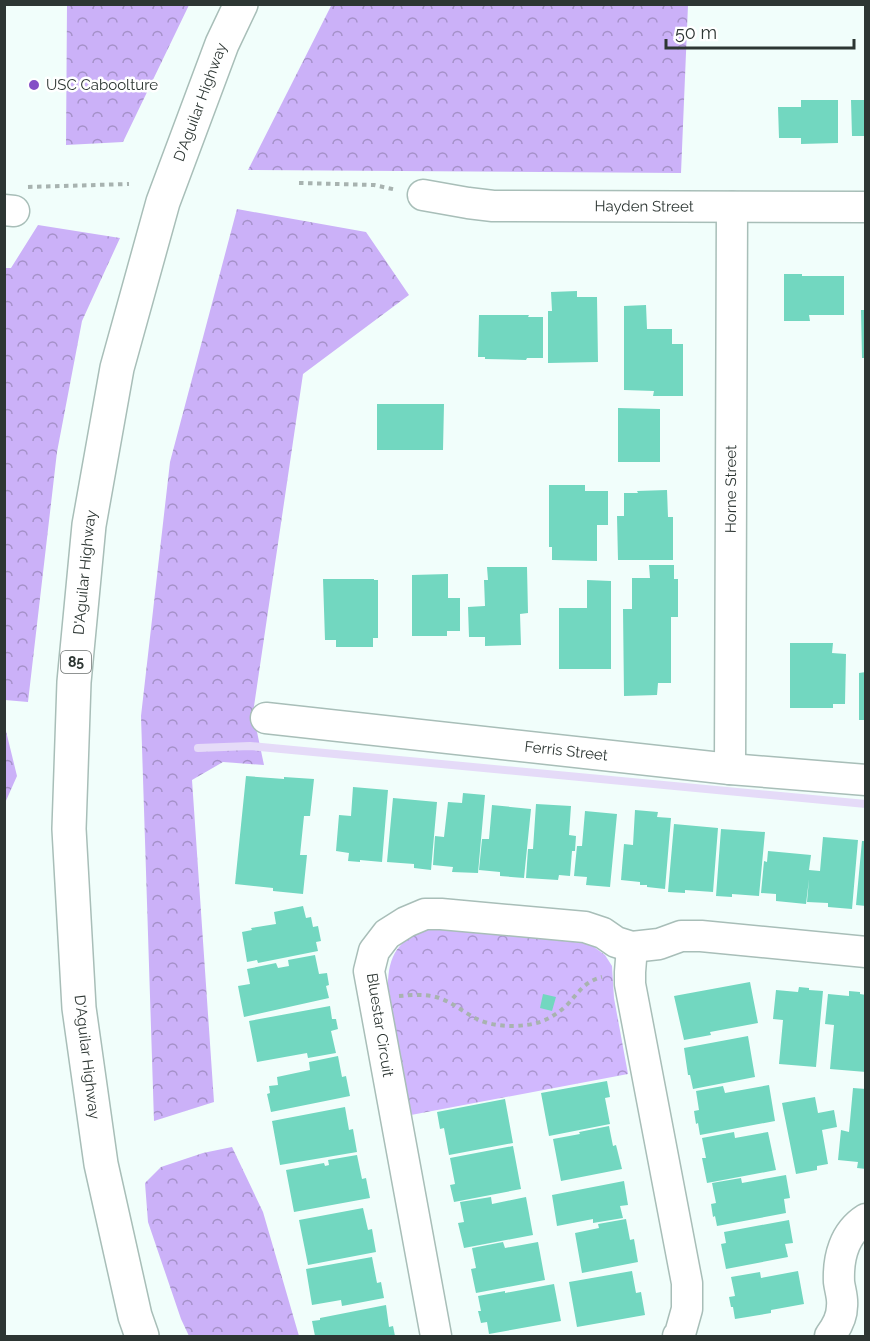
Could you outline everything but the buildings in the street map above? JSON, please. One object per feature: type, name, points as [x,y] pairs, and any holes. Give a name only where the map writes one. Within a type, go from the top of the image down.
[{"type":"highway","name":"D'Aguilar Highway","points":[[142,1336],[135,1316],[101,1164],[79,1008],[69,828],[74,682],[90,525],[117,368],[163,202],[222,44],[241,4]]},
{"type":"street","name":"Hayden Street","points":[[423,195],[493,206],[866,207]]},
{"type":"street","name":"Horne Street","points":[[730,769],[732,207]]},
{"type":"street","name":"Ferris Street","points":[[266,718],[730,769],[866,780]]},
{"type":"street","name":"Bluestar Circuit","points":[[436,1336],[373,996],[369,971],[374,951],[387,934],[406,922],[425,914],[441,914],[585,927],[603,933],[616,942],[631,960]]},
{"type":"street","points":[[681,1336],[687,1309],[687,1283],[632,996],[631,960],[659,944],[681,936],[866,952]]},
{"type":"street","points":[[830,1336],[838,1323],[842,1306],[839,1281],[840,1258],[846,1240],[856,1225],[866,1219]]},
{"type":"path","points":[[299,183],[374,185],[387,188]]},
{"type":"path","points":[[9,210],[28,187],[129,184]]},
{"type":"path","points":[[373,996],[434,996],[448,1001],[479,1020],[508,1026],[527,1025],[545,1021],[555,1015],[582,987],[631,960]]},
{"type":"green space","points":[[332,4],[688,5],[681,173],[248,170]]},
{"type":"green space","points":[[67,5],[189,5],[123,142],[66,145]]},
{"type":"green space","points":[[237,209],[366,232],[409,295],[303,374],[253,713],[264,765],[223,762],[192,780],[214,1102],[154,1121],[141,716],[170,462]]},
{"type":"green space","points":[[38,225],[120,238],[82,321],[57,452],[28,702],[5,700],[4,268],[11,268]]},
{"type":"green space","points":[[5,730],[17,776],[5,803]]},
{"type":"green space","points":[[428,928],[583,943],[605,955],[612,966],[614,998],[628,1074],[411,1115],[388,986],[389,975],[390,965],[397,950],[410,937]]},
{"type":"green space","points":[[232,1147],[263,1212],[299,1336],[189,1336],[181,1319],[148,1222],[145,1183],[161,1167],[203,1153]]},
{"type":"waterway","points":[[198,748],[250,746],[866,804]]},
{"type":"place","name":"USC Caboolture","points":[[34,85]]}]
